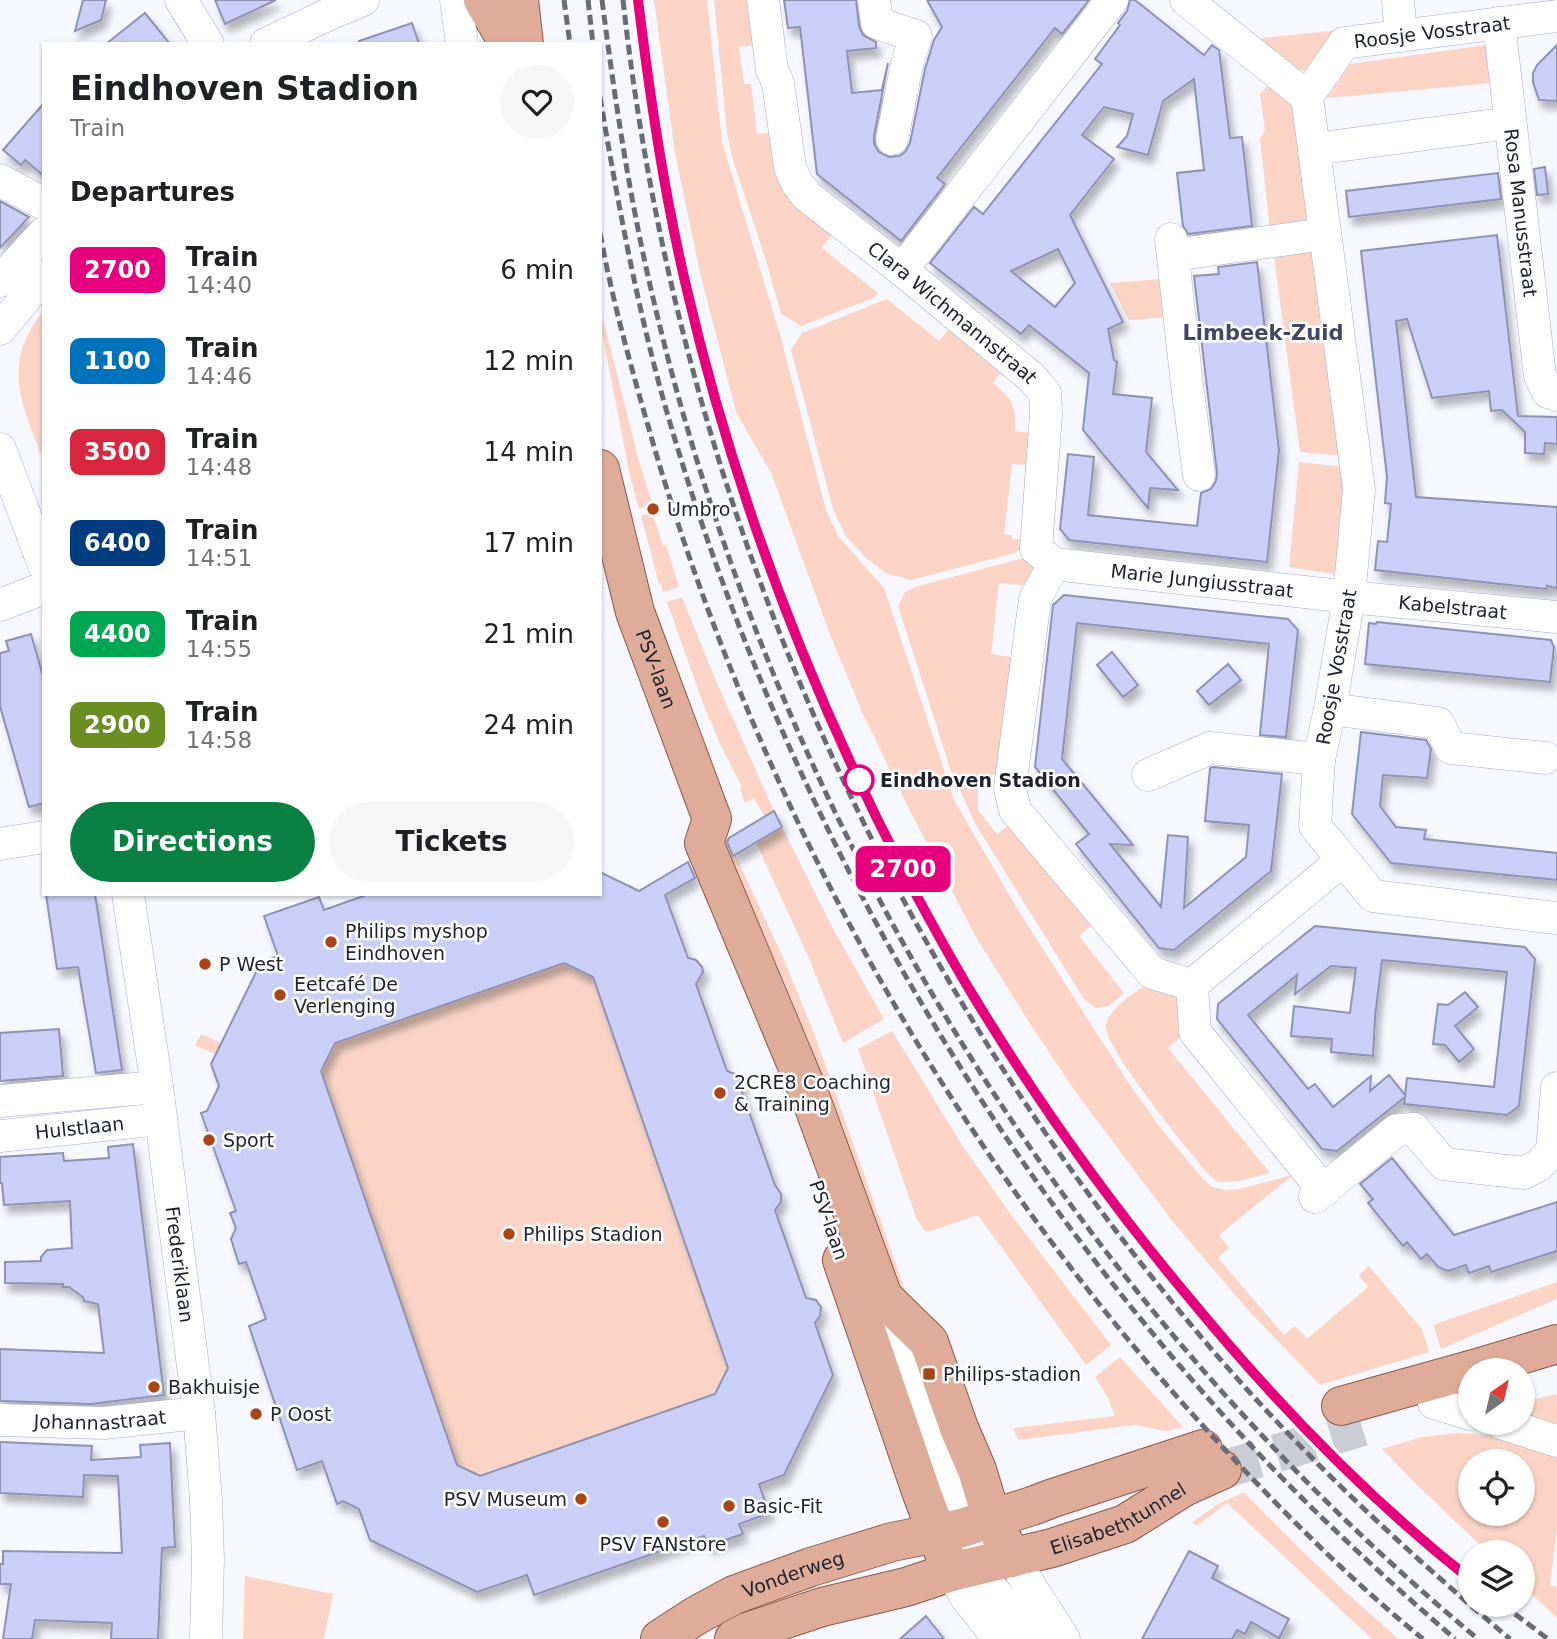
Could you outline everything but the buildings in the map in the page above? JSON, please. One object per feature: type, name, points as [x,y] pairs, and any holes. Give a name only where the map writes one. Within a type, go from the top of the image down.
[{"type":"main road","points":[[483,0],[508,42]]},
{"type":"main road","points":[[519,0],[524,42]]},
{"type":"main road","name":"PSV-laan","points":[[602,477],[635,612],[712,819],[704,843],[811,1098],[883,1297],[929,1342],[959,1428],[977,1470],[963,1527]]},
{"type":"main road","name":"PSV-laan","points":[[730,905],[743,971],[963,1527]]},
{"type":"main road","points":[[1510,1358],[1557,1344]]},
{"type":"main road","points":[[1535,1377],[1557,1372]]},
{"type":"main road","points":[[1458,1375],[1351,1417],[1458,1404]]},
{"type":"main road","name":"Elisabethtunnel","points":[[963,1527],[1213,1459],[1184,1487],[1125,1524],[1064,1545],[981,1566]]},
{"type":"main road","points":[[963,1527],[981,1566]]},
{"type":"main road","points":[[963,1527],[981,1566]]},
{"type":"main road","name":"Vonderweg","points":[[660,1639],[734,1595],[822,1563],[892,1542],[963,1527]]},
{"type":"main road","name":"Vonderweg","points":[[734,1639],[747,1632],[822,1607],[981,1566]]},
{"type":"street","points":[[181,0],[207,42]]},
{"type":"street","points":[[270,42],[363,0]]},
{"type":"street","points":[[456,0],[462,42]]},
{"type":"street","name":"Clara Wichmannstraat","points":[[763,0],[772,70],[778,83],[790,167],[797,183],[807,196],[902,270],[1031,377],[1045,393],[1046,414],[1036,549],[1054,565]]},
{"type":"street","points":[[874,0],[877,23],[916,37],[907,64],[892,139]]},
{"type":"street","points":[[902,270],[1112,0]]},
{"type":"street","points":[[1186,0],[1307,97]]},
{"type":"street","points":[[1398,0],[1401,36]]},
{"type":"street","name":"Roosje Vosstraat","points":[[1557,16],[1344,43],[1307,97],[1359,489],[1349,597],[1319,759],[1315,826],[1373,896],[1557,918]]},
{"type":"street","name":"Rosa Manusstraat","points":[[1499,23],[1540,376],[1548,392],[1557,395]]},
{"type":"street","points":[[1314,149],[1510,123]]},
{"type":"street","points":[[0,180],[42,203]]},
{"type":"street","points":[[1199,475],[1172,247],[1325,234]]},
{"type":"street","points":[[0,281],[42,235]]},
{"type":"street","points":[[0,329],[42,278]]},
{"type":"street","points":[[0,449],[42,560]]},
{"type":"street","points":[[1054,565],[1035,599],[1010,788],[1015,810],[1152,973],[1192,985]]},
{"type":"street","name":"Marie Jungiusstraat","points":[[1054,565],[1349,597]]},
{"type":"street","points":[[0,605],[42,589]]},
{"type":"street","name":"Kabelstraat","points":[[1349,597],[1557,617]]},
{"type":"street","points":[[1330,709],[1438,723],[1451,748],[1545,758]]},
{"type":"street","points":[[1148,775],[1210,748],[1319,759]]},
{"type":"street","points":[[0,844],[42,837]]},
{"type":"street","points":[[1192,985],[1343,860]]},
{"type":"street","name":"Frederiklaan","points":[[128,896],[157,1087],[199,1413],[206,1523],[206,1639]]},
{"type":"street","points":[[1192,985],[1195,1032],[1320,1194],[1396,1130],[1414,1129],[1444,1164],[1524,1172],[1539,1166],[1552,1151],[1557,1088]]},
{"type":"street","name":"Hulstlaan","points":[[0,1101],[157,1087]]},
{"type":"street","name":"Hulstlaan","points":[[0,1136],[161,1119]]},
{"type":"street","name":"Johannastraat","points":[[0,1420],[104,1423],[199,1413]]},
{"type":"street","points":[[1535,1434],[1557,1441]]},
{"type":"street","points":[[981,1566],[967,1597],[999,1639]]},
{"type":"street","points":[[981,1566],[993,1590],[1034,1639]]},
{"type":"street","points":[[981,1566],[1064,1639]]},
{"type":"shaded area","points":[[654,0],[707,0],[722,142],[780,335],[826,510],[838,536],[884,588],[954,800],[1018,910],[1128,1082],[1159,1126],[1202,1178],[1211,1186],[1224,1190],[1239,1189],[1293,1175],[1219,1235],[1229,1248],[1218,1258],[1284,1335],[1295,1326],[1307,1339],[1368,1287],[1359,1275],[1369,1266],[1422,1329],[1429,1352],[1320,1385],[1248,1310],[1173,1222],[1077,1094],[977,939],[862,712],[829,632],[772,475],[736,412],[700,273],[675,153]]},
{"type":"shaded area","points":[[714,0],[755,0],[755,45],[739,47],[744,84],[751,84],[757,134],[777,132],[834,232],[822,248],[878,293],[873,298],[801,326],[781,314],[733,160],[727,132]]},
{"type":"shaded area","points":[[1339,30],[1314,64],[1304,71],[1291,68],[1259,43],[1263,38]]},
{"type":"shaded area","points":[[1487,45],[1492,83],[1327,98],[1350,64]]},
{"type":"shaded area","points":[[1274,79],[1301,109],[1314,225],[1270,231],[1260,139],[1265,130],[1260,94]]},
{"type":"shaded area","points":[[1316,243],[1343,456],[1300,452],[1273,249]]},
{"type":"shaded area","points":[[1162,279],[1168,317],[1129,320],[1110,283]]},
{"type":"shaded area","points":[[887,299],[939,341],[950,328],[1003,370],[993,383],[1005,393],[1012,404],[1015,431],[1031,433],[1027,465],[1012,464],[1004,534],[1012,535],[1012,539],[1026,540],[1022,548],[1015,553],[911,580],[886,573],[866,558],[845,535],[833,509],[791,350],[802,333]]},
{"type":"shaded area","points":[[42,313],[42,457],[19,384],[22,349],[30,330]]},
{"type":"shaded area","points":[[603,319],[652,503],[639,509],[602,332]]},
{"type":"shaded area","points":[[1299,462],[1344,467],[1347,506],[1341,575],[1289,567]]},
{"type":"shaded area","points":[[652,511],[679,587],[663,592],[641,516]]},
{"type":"shaded area","points":[[1031,556],[1044,559],[1027,584],[999,583],[991,654],[1012,657],[999,770],[995,775],[978,775],[978,810],[997,834],[1009,825],[1091,919],[1091,926],[1079,936],[1124,993],[1109,1006],[1096,1008],[1084,999],[976,825],[951,771],[898,606],[905,592],[918,586]]},
{"type":"shaded area","points":[[682,597],[774,811],[765,817],[754,798],[745,803],[740,788],[742,787],[704,706],[667,602]]},
{"type":"shaded area","points":[[720,822],[785,962],[814,1033],[906,1293],[895,1288],[809,1043],[782,976],[714,827]]},
{"type":"shaded area","points":[[782,827],[831,925],[884,1019],[843,1043],[808,956],[756,843]]},
{"type":"shaded area","name":"Philips Stadion","points":[[602,873],[670,906],[688,959],[696,960],[702,967],[701,977],[696,982],[727,1072],[737,1074],[742,1081],[739,1106],[746,1104],[776,1187],[781,1193],[781,1202],[775,1209],[806,1299],[820,1307],[820,1316],[814,1322],[833,1375],[784,1475],[759,1484],[769,1513],[740,1524],[743,1534],[708,1546],[703,1536],[534,1595],[527,1575],[477,1592],[370,1540],[359,1509],[351,1505],[349,1499],[337,1503],[322,1461],[297,1470],[249,1326],[266,1319],[246,1262],[239,1264],[231,1239],[237,1233],[230,1213],[235,1211],[201,1113],[213,1109],[211,1102],[214,1096],[221,1093],[211,1064],[216,1055],[195,1045],[201,1034],[221,1043],[261,962],[278,956],[264,916],[319,897],[324,910],[363,896],[602,896]]},
{"type":"shaded area","points":[[1149,984],[1178,988],[1184,1034],[1168,1048],[1270,1173],[1240,1181],[1218,1182],[1209,1175],[1167,1124],[1132,1076],[1109,1036],[1106,1024],[1124,1001]]},
{"type":"shaded area","points":[[892,1031],[962,1145],[1012,1216],[1111,1345],[1086,1365],[978,1215],[931,1231],[925,1231],[917,1220],[858,1049]]},
{"type":"shaded area","points":[[1557,1282],[1557,1299],[1441,1349],[1433,1325]]},
{"type":"shaded area","points":[[1120,1357],[1183,1427],[1166,1431],[1134,1425],[1018,1440],[1013,1428],[1115,1416],[1095,1377]]},
{"type":"shaded area","points":[[1557,1394],[1557,1431],[1535,1425],[1535,1399]]},
{"type":"shaded area","points":[[1457,1433],[1503,1436],[1557,1449],[1557,1528],[1550,1585],[1557,1587],[1557,1618],[1535,1597],[1535,1540],[1474,1540],[1460,1526],[1535,1526],[1535,1449],[1458,1449],[1458,1524],[1382,1449],[1422,1437]]},
{"type":"shaded area","points":[[1244,1492],[1320,1568],[1399,1639],[1372,1639],[1227,1503],[1197,1526],[1192,1522],[1220,1503]]},
{"type":"shaded area","points":[[245,1576],[333,1594],[324,1639],[243,1639]]},
{"type":"tunnel","points":[[1222,1470],[1362,1427]]},
{"type":"railway","points":[[564,0],[570,42]]},
{"type":"railway","points":[[588,0],[593,42]]},
{"type":"railway","points":[[602,0],[624,151],[645,264],[708,494],[777,681],[860,863],[958,1037],[1069,1203],[1193,1359],[1330,1505],[1478,1639]]},
{"type":"railway","points":[[623,0],[651,186],[692,369],[748,547],[816,721],[897,889],[991,1050],[1097,1205],[1214,1352],[1283,1429],[1356,1501],[1510,1639]]},
{"type":"railway","points":[[638,0],[672,218],[687,290],[723,425],[766,558],[817,689],[876,816],[941,941],[1014,1061],[1093,1176],[1179,1286],[1281,1403],[1353,1477],[1458,1569]]},
{"type":"railway","points":[[602,108],[650,350],[673,433],[718,570],[770,703],[830,834],[897,961],[971,1084],[1052,1203],[1139,1317],[1233,1426],[1286,1482],[1369,1562],[1455,1639]]},
{"type":"railway","points":[[602,244],[638,391],[698,583],[752,720],[813,854],[882,984],[959,1109],[1042,1230],[1133,1345],[1276,1503],[1348,1573],[1423,1639]]},
{"type":"railway","points":[[1519,1617],[1548,1639]]},
{"type":"train","name":"2700","points":[[638,0],[662,171],[687,290],[717,406],[752,518],[804,658],[887,839],[975,1000],[1066,1139],[1144,1245],[1228,1346],[1296,1420],[1365,1489],[1458,1569]]},
{"type":"place","name":"Umbro","points":[[653,509]]},
{"type":"place","name":"Eindhoven Stadion","points":[[859,780]]},
{"type":"place","name":"Philips myshop Eindhoven","points":[[331,942]]},
{"type":"place","name":"P West","points":[[205,964]]},
{"type":"place","name":"Eetcafé De Verlenging","points":[[280,995]]},
{"type":"place","name":"2CRE8 Coaching & Training","points":[[720,1093]]},
{"type":"place","name":"Sport","points":[[209,1140]]},
{"type":"place","name":"Philips Stadion","points":[[509,1234]]},
{"type":"place","name":"Philips-stadion","points":[[929,1374]]},
{"type":"place","name":"Bakhuisje","points":[[154,1387]]},
{"type":"place","name":"P Oost","points":[[256,1414]]},
{"type":"place","name":"PSV Museum","points":[[581,1499]]},
{"type":"place","name":"Basic-Fit","points":[[729,1506]]},
{"type":"place","name":"PSV FANstore","points":[[663,1522]]},
{"type":"district","name":"Limbeek-Zuid","points":[[1263,333]]}]
